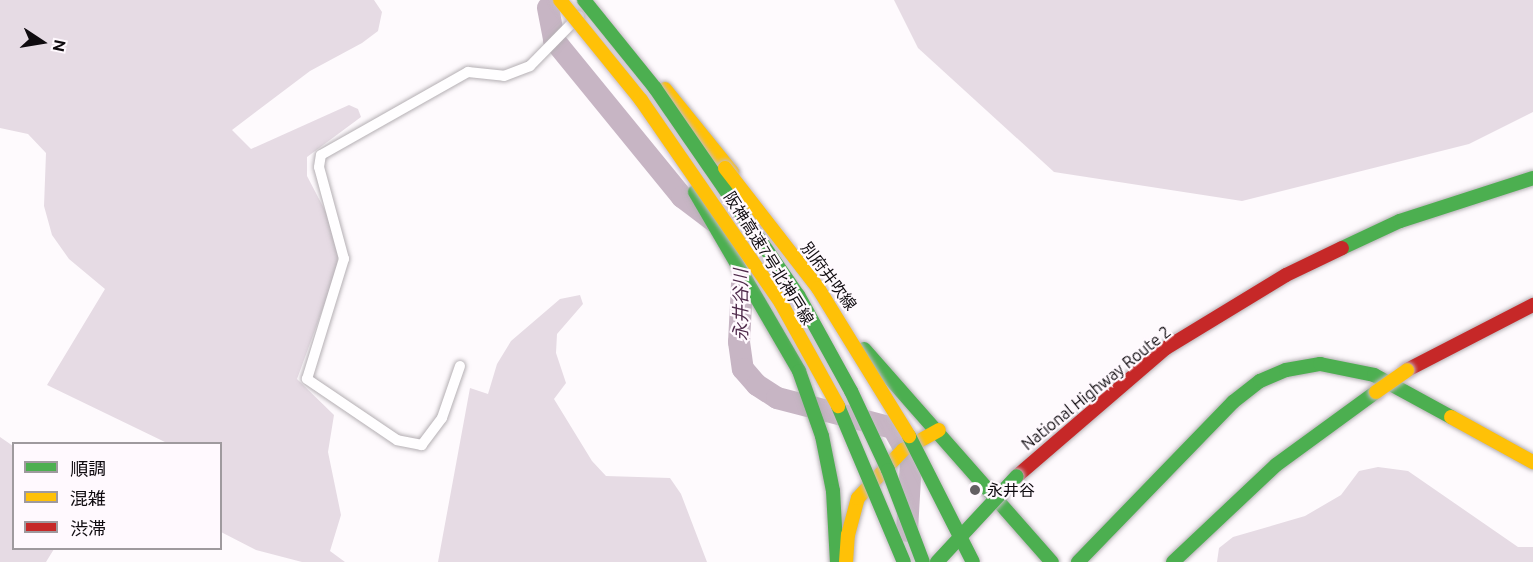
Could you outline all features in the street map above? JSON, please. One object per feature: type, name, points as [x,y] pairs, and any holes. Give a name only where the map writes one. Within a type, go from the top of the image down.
[{"type":"main road","name":"阪神高速7号北神戸線","points":[[560,0],[641,100],[781,303],[834,398],[904,562]]},
{"type":"main road","name":"阪神高速7号北神戸線","points":[[589,1],[740,207],[814,324],[888,470],[923,562]]},
{"type":"main road","name":"別府井吹線","points":[[589,1],[717,152],[858,342],[939,430],[1052,562]]},
{"type":"main road","points":[[655,88],[750,197],[818,288],[894,409],[973,562]]},
{"type":"main road","points":[[641,100],[799,371],[824,447],[833,490],[837,562]]},
{"type":"main road","name":"National Highway Route 2","points":[[937,562],[1017,476],[1166,348],[1286,275],[1400,221],[1533,178]]},
{"type":"main road","points":[[1173,562],[1276,465],[1376,392],[1407,370],[1479,330],[1533,305]]},
{"type":"main road","points":[[1078,562],[1233,402],[1260,381],[1286,370],[1320,364],[1374,375],[1533,462]]},
{"type":"main road","points":[[846,562],[848,535],[858,498],[903,450],[939,430]]},
{"type":"street","points":[[460,366],[442,418],[422,445],[397,440],[307,379],[344,259],[319,167],[321,155],[468,72],[504,76],[530,66],[570,25],[589,1]]},
{"type":"shaded area","points":[[0,0],[374,0],[382,12],[378,31],[362,43],[310,71],[232,130],[251,149],[349,105],[358,109],[361,117],[307,157],[307,176],[329,218],[338,253],[337,270],[297,379],[334,415],[328,452],[341,515],[330,551],[345,562],[302,562],[256,550],[222,533],[222,442],[165,442],[47,385],[105,289],[69,259],[52,235],[44,206],[46,153],[28,134],[0,128]]},
{"type":"shaded area","points":[[894,0],[1533,0],[1533,112],[1469,144],[1242,201],[1054,172],[918,48]]},
{"type":"shaded area","points":[[580,295],[583,304],[557,334],[556,353],[566,383],[554,399],[592,461],[606,476],[670,478],[681,494],[707,562],[438,562],[470,388],[488,394],[497,364],[511,341],[560,299]]},
{"type":"shaded area","points":[[0,437],[12,445],[12,550],[53,550],[46,562],[0,562]]},
{"type":"shaded area","points":[[1378,467],[1408,471],[1518,547],[1533,547],[1533,562],[1217,562],[1219,548],[1233,537],[1305,516],[1341,495],[1359,471]]},
{"type":"waterway","name":"永井谷川","points":[[548,8],[554,40],[682,197],[715,222]]},
{"type":"waterway","name":"永井谷川","points":[[743,264],[739,342],[743,369],[757,385],[777,398],[893,428],[911,461],[907,531]]},
{"type":"traffic: fast","points":[[584,0],[655,88],[798,295],[851,391],[888,470],[923,562]]},
{"type":"traffic: fast","points":[[1342,248],[1400,221],[1533,178]]},
{"type":"traffic: fast","points":[[695,192],[799,371],[822,436],[833,491],[837,562]]},
{"type":"traffic: fast","points":[[864,349],[1052,562]]},
{"type":"traffic: fast","points":[[1078,562],[1233,402],[1260,381],[1286,370],[1320,364],[1374,375],[1451,417]]},
{"type":"traffic: fast","points":[[1173,562],[1276,465],[1376,392]]},
{"type":"traffic: fast","points":[[838,406],[904,562]]},
{"type":"traffic: fast","points":[[909,436],[973,562]]},
{"type":"traffic: fast","points":[[937,562],[1017,476]]},
{"type":"traffic: slow","points":[[560,0],[641,100],[781,303],[838,406]]},
{"type":"traffic: slow","points":[[665,89],[732,172]]},
{"type":"traffic: slow","points":[[725,168],[818,288],[909,436]]},
{"type":"traffic: slow","points":[[1376,392],[1407,370]]},
{"type":"traffic: slow","points":[[1451,417],[1533,462]]},
{"type":"traffic: slow","points":[[846,562],[848,535],[858,498],[903,450],[939,430]]},
{"type":"traffic: jam","points":[[1017,476],[1166,348],[1286,275],[1342,248]]},
{"type":"traffic: jam","points":[[1407,370],[1533,305]]},
{"type":"place","name":"永井谷","points":[[975,490]]}]
